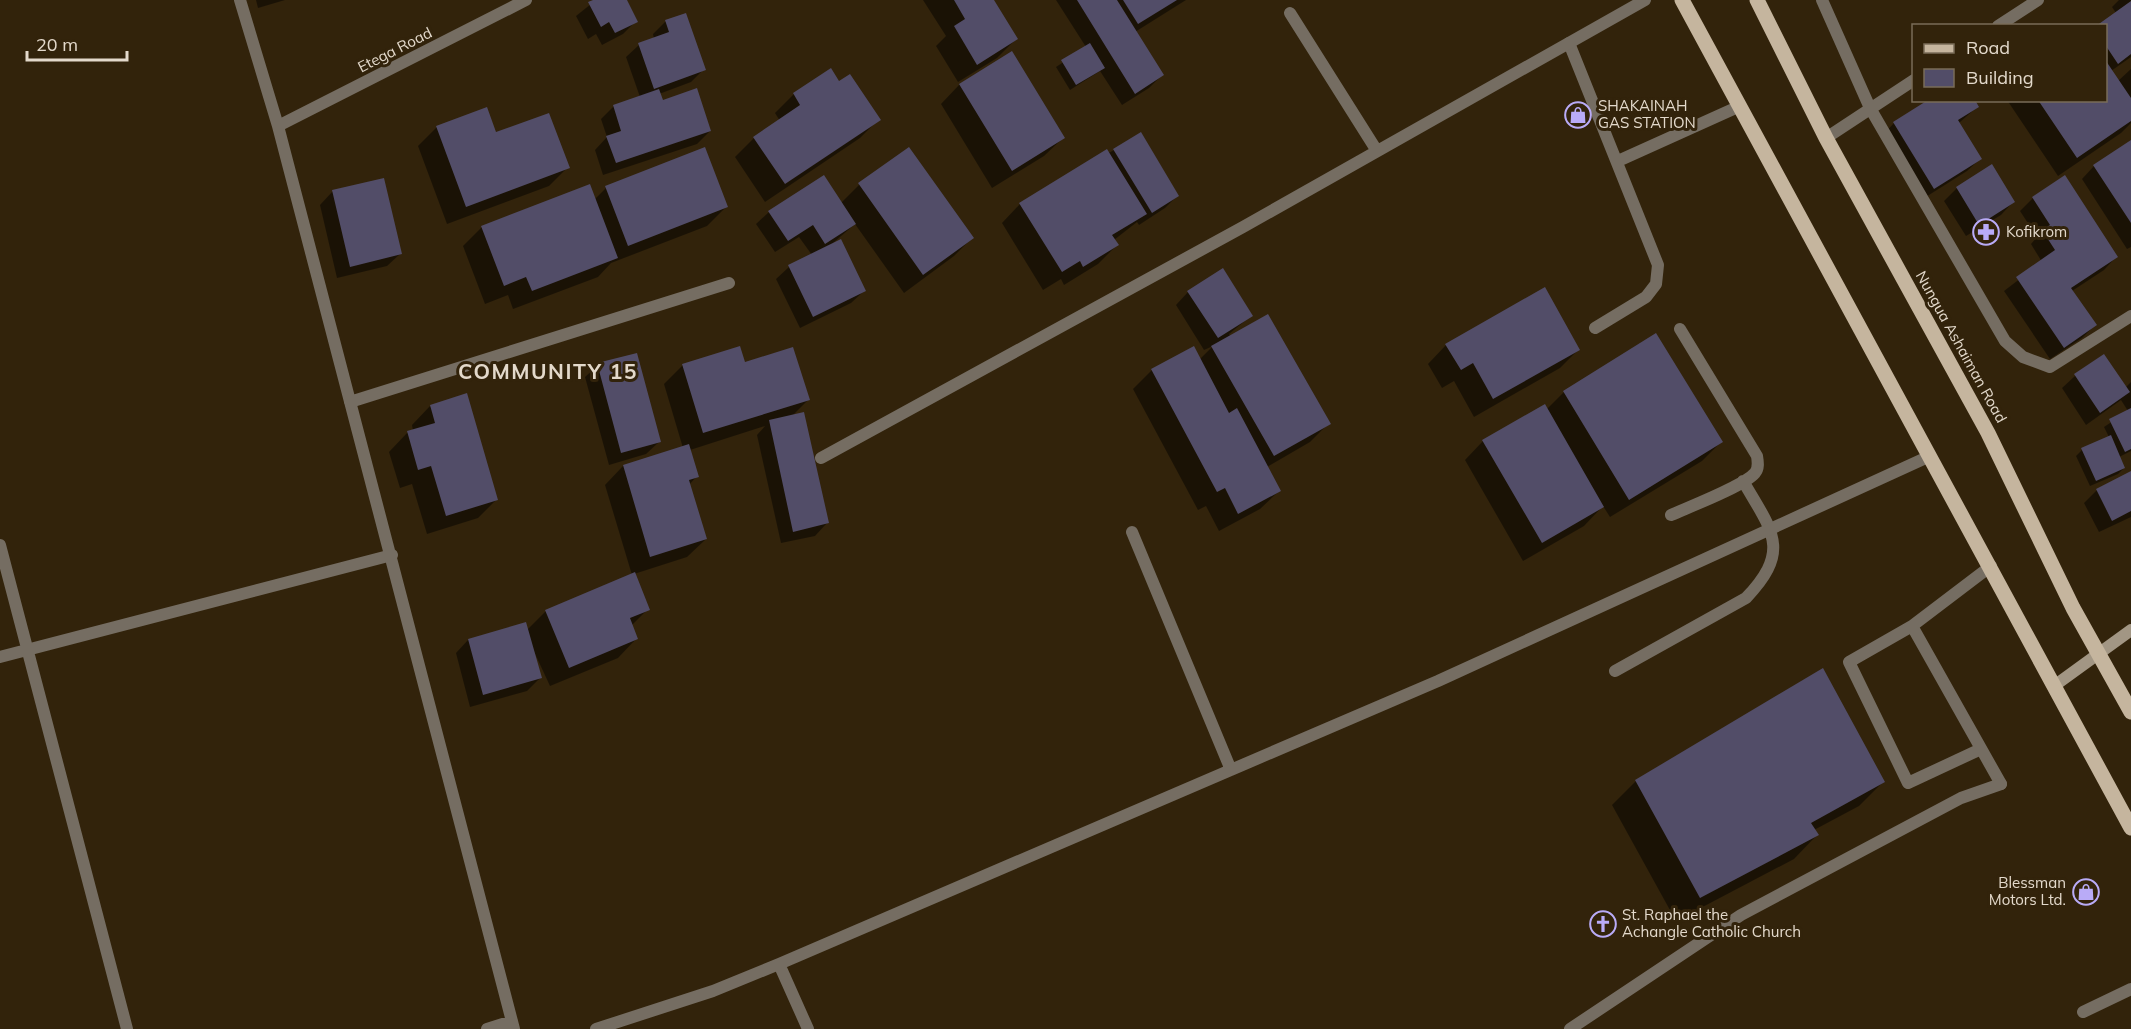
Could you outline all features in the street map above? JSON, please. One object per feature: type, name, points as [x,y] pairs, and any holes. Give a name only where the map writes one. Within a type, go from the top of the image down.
[{"type":"main road","points":[[1682,0],[1991,566],[2131,828]]},
{"type":"main road","name":"Nungua Ashaiman Road","points":[[1756,0],[1826,138],[1988,433],[2073,608],[2131,712]]},
{"type":"street","points":[[240,0],[278,126],[513,1025],[487,1029]]},
{"type":"street","name":"Etega Road","points":[[278,126],[526,0]]},
{"type":"street","points":[[821,458],[1645,0]]},
{"type":"street","points":[[1822,0],[1870,108],[2005,341],[2023,357],[2050,367],[2131,316]]},
{"type":"street","points":[[2001,24],[2038,0]]},
{"type":"street","points":[[1290,13],[1377,151]]},
{"type":"street","points":[[1569,43],[1658,266],[1656,284],[1646,297],[1594,328]]},
{"type":"street","points":[[1826,138],[1912,81]]},
{"type":"street","points":[[1618,161],[1740,106]]},
{"type":"street","points":[[350,402],[729,283]]},
{"type":"street","points":[[1671,515],[1743,482],[1755,474],[1759,466],[1757,456],[1680,329]]},
{"type":"street","points":[[596,1029],[713,991],[1232,770],[1438,681],[1930,456]]},
{"type":"street","points":[[1615,671],[1746,598],[1761,583],[1774,560],[1771,529],[1743,482]]},
{"type":"street","points":[[1132,532],[1232,770]]},
{"type":"street","points":[[0,545],[127,1029]]},
{"type":"street","points":[[0,657],[392,555]]},
{"type":"street","points":[[1982,749],[1908,783],[1850,662],[1911,626],[1991,566]]},
{"type":"street","points":[[1570,1029],[1742,915],[1961,798],[2001,784],[1911,626]]},
{"type":"street","points":[[2054,686],[2131,630]]},
{"type":"street","points":[[779,964],[808,1029]]},
{"type":"street","points":[[2083,1012],[2131,989]]},
{"type":"building","points":[[627,0],[638,22],[615,33],[609,22],[601,27],[588,2]]},
{"type":"building","points":[[954,0],[994,0],[1018,39],[977,65],[954,26],[965,19]]},
{"type":"building","points":[[1077,0],[1117,0],[1164,75],[1135,94]]},
{"type":"building","points":[[1123,0],[1177,0],[1138,24]]},
{"type":"building","points":[[2131,1],[2131,54],[2118,64],[2107,48],[2107,24],[2099,24]]},
{"type":"building","points":[[686,13],[706,70],[654,89],[638,43],[669,32],[665,20]]},
{"type":"building","points":[[1090,43],[1105,68],[1076,85],[1061,60]]},
{"type":"building","points":[[1012,51],[1065,138],[1012,171],[959,84]]},
{"type":"building","points":[[2107,62],[2131,98],[2131,121],[2077,158],[2039,102],[2107,102]]},
{"type":"building","points":[[831,68],[839,81],[850,74],[881,120],[785,184],[753,137],[800,105],[793,93]]},
{"type":"building","points":[[697,88],[711,131],[616,163],[606,136],[621,131],[613,105],[659,89],[663,100]]},
{"type":"building","points":[[1925,102],[1976,102],[1979,107],[1958,120],[1982,159],[1934,189],[1893,122]]},
{"type":"building","points":[[487,107],[496,132],[549,113],[570,168],[466,207],[436,126]]},
{"type":"building","points":[[1141,132],[1179,196],[1152,213],[1113,149]]},
{"type":"building","points":[[2131,140],[2131,223],[2093,165]]},
{"type":"building","points":[[705,147],[728,207],[628,246],[605,186]]},
{"type":"building","points":[[909,147],[974,238],[923,275],[858,183]]},
{"type":"building","points":[[1107,149],[1147,214],[1112,235],[1119,245],[1083,267],[1080,261],[1062,272],[1019,203]]},
{"type":"building","points":[[1992,164],[2015,202],[1979,225],[1956,187]]},
{"type":"building","points":[[824,175],[856,224],[825,244],[813,225],[788,241],[768,211]]},
{"type":"building","points":[[2065,175],[2118,257],[2071,288],[2097,325],[2064,348],[2016,277],[2055,250],[2042,230],[2050,225],[2032,197]]},
{"type":"building","points":[[384,178],[402,254],[350,267],[332,190]]},
{"type":"building","points":[[590,184],[618,258],[532,291],[526,277],[504,286],[481,226]]},
{"type":"building","points":[[841,239],[866,291],[813,317],[788,265]]},
{"type":"building","points":[[1223,268],[1253,316],[1218,338],[1187,291]]},
{"type":"building","points":[[1545,287],[1580,350],[1493,399],[1473,363],[1461,370],[1445,344]]},
{"type":"building","points":[[1268,314],[1331,424],[1274,456],[1211,346]]},
{"type":"building","points":[[1656,333],[1723,442],[1629,500],[1563,391]]},
{"type":"building","points":[[740,346],[745,362],[793,347],[810,400],[703,433],[682,364]]},
{"type":"building","points":[[1194,346],[1229,413],[1237,408],[1281,491],[1238,514],[1225,488],[1217,492],[1151,369]]},
{"type":"building","points":[[637,353],[661,442],[621,453],[597,363]]},
{"type":"building","points":[[2104,354],[2130,392],[2100,413],[2074,374]]},
{"type":"building","points":[[467,393],[498,500],[446,516],[431,466],[418,470],[407,431],[435,423],[430,405]]},
{"type":"building","points":[[1545,404],[1604,507],[1542,543],[1482,440]]},
{"type":"building","points":[[2131,408],[2131,449],[2125,452],[2109,419]]},
{"type":"building","points":[[804,412],[829,523],[793,532],[769,420]]},
{"type":"building","points":[[2111,435],[2125,468],[2096,481],[2081,448]]},
{"type":"building","points":[[689,444],[699,477],[689,480],[707,539],[650,557],[623,465]]},
{"type":"building","points":[[2131,471],[2131,511],[2112,521],[2096,489]]},
{"type":"building","points":[[635,572],[650,610],[630,618],[638,639],[569,668],[545,610]]},
{"type":"building","points":[[526,622],[542,678],[483,695],[468,639]]},
{"type":"building","points":[[1823,668],[1885,782],[1811,823],[1819,835],[1700,898],[1635,780]]},
{"type":"place","name":"SHAKAINAH GAS STATION","points":[[1578,115]]},
{"type":"place","name":"Kofikrom","points":[[1986,232]]},
{"type":"place","name":"Blessman Motors Ltd.","points":[[2086,892]]},
{"type":"place","name":"St. Raphael the Achangle Catholic Church","points":[[1603,924]]},
{"type":"district","name":"COMMUNITY 15","points":[[548,372]]}]
